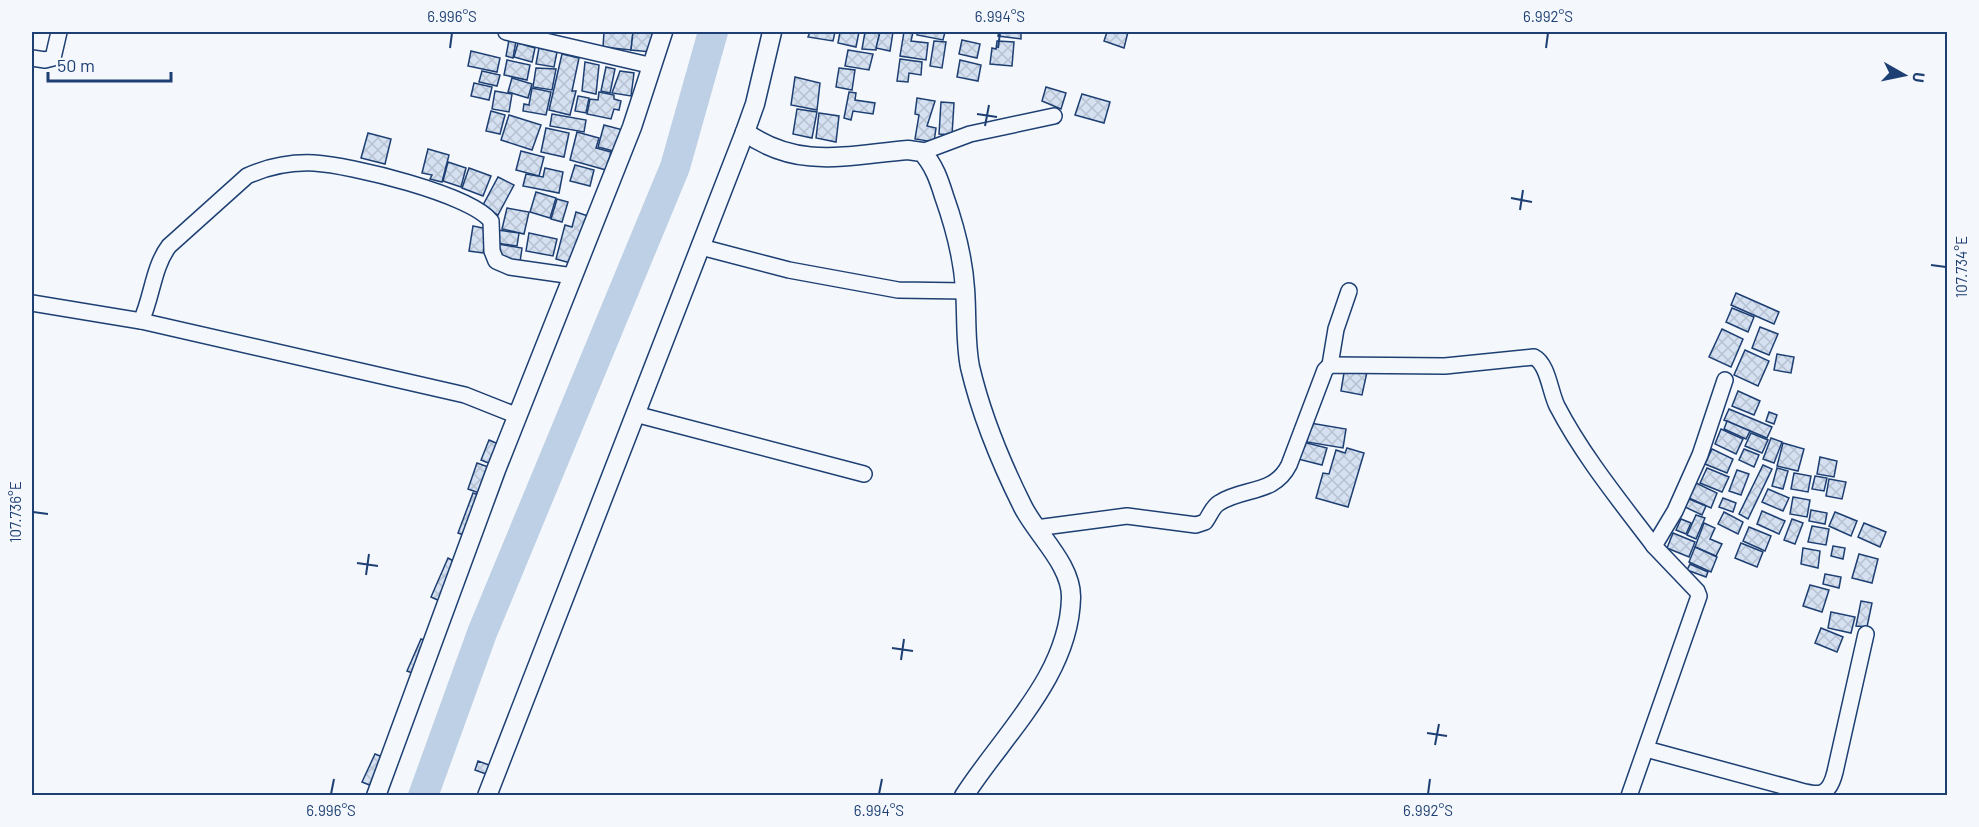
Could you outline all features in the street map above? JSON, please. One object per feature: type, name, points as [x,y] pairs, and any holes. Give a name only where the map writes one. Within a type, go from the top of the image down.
[{"type":"street","points":[[32,58],[48,60],[53,58],[59,32]]},
{"type":"street","points":[[506,32],[653,66]]},
{"type":"street","points":[[376,795],[518,416],[632,128],[663,32]]},
{"type":"street","points":[[487,795],[745,132],[755,104],[772,32]]},
{"type":"street","points":[[745,132],[780,152],[797,156],[818,157],[908,150],[922,152],[941,142],[970,134],[1054,116]]},
{"type":"street","points":[[922,152],[934,168],[959,244],[966,291],[970,366],[997,450],[1024,509],[1064,571],[1071,586],[1070,616],[1062,643],[1041,690],[964,795]]},
{"type":"street","points":[[141,321],[148,306],[161,259],[169,246],[247,176],[262,169],[293,165],[313,163],[346,167],[403,182],[471,205],[491,221],[492,251],[496,261],[510,267],[573,276]]},
{"type":"street","points":[[701,247],[789,270],[898,290],[966,291]]},
{"type":"street","points":[[1036,528],[1127,516],[1196,525],[1205,522],[1218,503],[1270,486],[1280,479],[1289,465],[1325,370],[1330,365],[1336,329],[1349,291]]},
{"type":"street","points":[[32,303],[141,321],[465,395],[518,416]]},
{"type":"street","points":[[1330,365],[1444,366],[1536,358],[1557,405],[1605,481],[1654,546],[1697,591],[1698,596],[1629,795]]},
{"type":"street","points":[[1654,546],[1675,511],[1700,455],[1725,380]]},
{"type":"street","points":[[635,414],[864,474]]},
{"type":"street","points":[[1646,749],[1794,789],[1815,794],[1824,792],[1832,785],[1866,634]]},
{"type":"building","points":[[604,32],[633,32],[631,50],[603,47]]},
{"type":"building","points":[[633,32],[652,33],[651,52],[631,50]]},
{"type":"building","points":[[810,32],[835,32],[833,41],[808,37]]},
{"type":"building","points":[[840,32],[859,32],[856,47],[838,43]]},
{"type":"building","points":[[865,32],[880,32],[876,50],[862,49]]},
{"type":"building","points":[[880,32],[893,32],[890,51],[876,48]]},
{"type":"building","points":[[904,32],[913,32],[911,41],[928,43],[926,60],[900,56]]},
{"type":"building","points":[[917,32],[945,32],[943,40],[917,35]]},
{"type":"building","points":[[999,32],[1021,32],[1021,39],[998,36]]},
{"type":"building","points":[[1107,32],[1128,32],[1124,48],[1104,41]]},
{"type":"building","points":[[509,40],[516,41],[513,58],[506,56]]},
{"type":"building","points":[[962,40],[980,44],[977,58],[959,54]]},
{"type":"building","points":[[934,41],[946,42],[942,68],[930,66]]},
{"type":"building","points":[[997,41],[1014,42],[1012,66],[990,64],[992,48],[996,49]]},
{"type":"building","points":[[518,43],[535,48],[532,62],[514,57]]},
{"type":"building","points":[[539,48],[557,52],[554,67],[536,64]]},
{"type":"building","points":[[848,50],[873,54],[869,70],[845,66]]},
{"type":"building","points":[[471,51],[500,58],[497,72],[468,66]]},
{"type":"building","points":[[562,54],[579,58],[572,91],[576,91],[570,115],[549,110]]},
{"type":"building","points":[[900,59],[922,62],[921,75],[909,73],[908,82],[897,81]]},
{"type":"building","points":[[507,60],[530,65],[527,80],[504,75]]},
{"type":"building","points":[[960,60],[981,65],[978,81],[957,77]]},
{"type":"building","points":[[585,62],[599,65],[596,94],[582,91]]},
{"type":"building","points":[[606,67],[615,69],[610,93],[601,91]]},
{"type":"building","points":[[536,68],[556,69],[552,90],[533,87]]},
{"type":"building","points":[[839,68],[855,70],[852,90],[836,87]]},
{"type":"building","points":[[482,71],[500,75],[497,86],[479,82]]},
{"type":"building","points":[[620,71],[634,73],[631,96],[612,93]]},
{"type":"building","points":[[795,77],[820,83],[817,110],[791,105]]},
{"type":"building","points":[[512,78],[532,84],[528,98],[508,92]]},
{"type":"building","points":[[474,83],[492,87],[489,100],[471,96]]},
{"type":"building","points":[[1046,87],[1066,93],[1061,109],[1042,101]]},
{"type":"building","points":[[532,88],[551,92],[546,115],[523,111],[524,104],[529,105]]},
{"type":"building","points":[[495,91],[512,94],[509,112],[492,109]]},
{"type":"building","points":[[599,92],[614,95],[614,99],[621,101],[619,110],[614,109],[611,119],[587,114],[590,99],[598,100]]},
{"type":"building","points":[[849,92],[856,93],[855,100],[875,103],[873,114],[853,111],[851,120],[844,118]]},
{"type":"building","points":[[1082,94],[1110,102],[1104,123],[1075,115]]},
{"type":"building","points":[[578,96],[589,98],[586,113],[575,111]]},
{"type":"building","points":[[917,98],[935,101],[927,126],[936,128],[934,142],[915,139],[919,115],[915,114]]},
{"type":"building","points":[[941,102],[954,103],[952,135],[939,134]]},
{"type":"building","points":[[797,109],[817,112],[812,138],[793,134]]},
{"type":"building","points":[[491,111],[505,115],[500,134],[486,131]]},
{"type":"building","points":[[819,113],[839,116],[836,142],[816,138]]},
{"type":"building","points":[[552,114],[586,120],[584,132],[550,126]]},
{"type":"building","points":[[509,115],[541,125],[532,150],[501,140]]},
{"type":"building","points":[[604,125],[623,130],[617,152],[598,147]]},
{"type":"building","points":[[546,128],[569,133],[564,157],[541,152]]},
{"type":"building","points":[[577,132],[599,138],[596,148],[611,152],[606,170],[570,160]]},
{"type":"building","points":[[368,133],[391,139],[385,164],[361,158]]},
{"type":"building","points":[[428,149],[449,155],[442,182],[430,179],[432,175],[422,173]]},
{"type":"building","points":[[521,151],[544,157],[539,176],[516,170]]},
{"type":"building","points":[[448,162],[466,168],[461,187],[443,181]]},
{"type":"building","points":[[575,165],[594,170],[590,186],[570,181]]},
{"type":"building","points":[[469,168],[491,176],[483,196],[462,188]]},
{"type":"building","points":[[545,168],[563,172],[559,193],[523,186],[526,174],[543,177]]},
{"type":"building","points":[[498,177],[514,185],[498,215],[482,207]]},
{"type":"building","points":[[536,192],[556,198],[550,218],[530,212]]},
{"type":"building","points":[[557,199],[568,202],[562,222],[551,219]]},
{"type":"building","points":[[507,208],[529,212],[524,234],[502,229]]},
{"type":"building","points":[[576,212],[591,217],[574,264],[556,259],[565,225],[572,227]]},
{"type":"building","points":[[473,226],[488,229],[483,253],[469,251]]},
{"type":"building","points":[[498,230],[519,233],[517,246],[496,243]]},
{"type":"building","points":[[529,233],[557,239],[553,256],[526,251]]},
{"type":"building","points":[[498,244],[522,248],[520,262],[495,258]]},
{"type":"building","points":[[1736,293],[1779,312],[1774,324],[1731,305]]},
{"type":"building","points":[[1732,308],[1754,317],[1748,332],[1726,322]]},
{"type":"building","points":[[1760,327],[1778,334],[1769,355],[1752,348]]},
{"type":"building","points":[[1722,329],[1743,339],[1731,367],[1709,357]]},
{"type":"building","points":[[1745,350],[1769,361],[1758,386],[1734,375]]},
{"type":"building","points":[[1777,354],[1794,357],[1791,373],[1774,370]]},
{"type":"building","points":[[1345,367],[1367,372],[1362,395],[1341,391]]},
{"type":"building","points":[[1738,391],[1760,401],[1754,415],[1732,406]]},
{"type":"building","points":[[1729,409],[1772,427],[1767,438],[1724,420]]},
{"type":"building","points":[[1769,412],[1777,415],[1774,424],[1766,421]]},
{"type":"building","points":[[1727,421],[1750,431],[1746,439],[1724,429]]},
{"type":"building","points":[[1310,423],[1346,429],[1343,448],[1307,442]]},
{"type":"building","points":[[1721,429],[1743,439],[1736,454],[1715,444]]},
{"type":"building","points":[[1751,433],[1768,440],[1762,453],[1745,446]]},
{"type":"building","points":[[1771,438],[1782,442],[1774,463],[1763,459]]},
{"type":"building","points":[[489,440],[503,446],[496,466],[481,460]]},
{"type":"building","points":[[1303,442],[1327,448],[1322,465],[1298,459]]},
{"type":"building","points":[[1783,443],[1804,449],[1798,471],[1777,466]]},
{"type":"building","points":[[1347,448],[1364,453],[1348,507],[1316,498],[1323,473],[1329,474],[1336,450],[1345,453]]},
{"type":"building","points":[[1712,449],[1733,459],[1727,473],[1705,464]]},
{"type":"building","points":[[1744,449],[1759,455],[1754,467],[1739,460]]},
{"type":"building","points":[[1820,457],[1837,461],[1834,477],[1817,474]]},
{"type":"building","points":[[477,463],[494,469],[485,495],[468,489]]},
{"type":"building","points":[[1763,465],[1772,469],[1748,519],[1739,514]]},
{"type":"building","points":[[1707,468],[1729,477],[1722,492],[1700,483]]},
{"type":"building","points":[[1777,468],[1788,471],[1783,489],[1772,486]]},
{"type":"building","points":[[1737,470],[1749,474],[1741,495],[1729,491]]},
{"type":"building","points":[[1794,473],[1811,476],[1808,492],[1791,489]]},
{"type":"building","points":[[1815,476],[1827,478],[1824,491],[1812,489]]},
{"type":"building","points":[[1829,479],[1846,482],[1842,499],[1826,496]]},
{"type":"building","points":[[1696,483],[1717,493],[1711,508],[1689,498]]},
{"type":"building","points":[[1768,489],[1789,498],[1783,511],[1762,502]]},
{"type":"building","points":[[473,493],[484,497],[469,537],[458,533]]},
{"type":"building","points":[[1793,497],[1810,500],[1807,517],[1790,514]]},
{"type":"building","points":[[1723,498],[1736,503],[1733,512],[1719,507]]},
{"type":"building","points":[[1689,499],[1706,506],[1702,515],[1685,507]]},
{"type":"building","points":[[1811,510],[1827,513],[1825,524],[1809,521]]},
{"type":"building","points":[[1762,511],[1785,521],[1779,534],[1757,524]]},
{"type":"building","points":[[1724,512],[1743,522],[1738,534],[1718,524]]},
{"type":"building","points":[[1835,512],[1857,521],[1851,536],[1829,526]]},
{"type":"building","points":[[1696,515],[1705,518],[1696,539],[1687,535]]},
{"type":"building","points":[[1681,519],[1691,523],[1686,534],[1676,530]]},
{"type":"building","points":[[1792,519],[1803,523],[1795,544],[1784,540]]},
{"type":"building","points":[[1704,523],[1715,528],[1710,539],[1722,544],[1716,556],[1695,547]]},
{"type":"building","points":[[1864,523],[1886,532],[1880,547],[1858,537]]},
{"type":"building","points":[[1812,526],[1829,529],[1826,545],[1808,542]]},
{"type":"building","points":[[1749,527],[1771,536],[1765,551],[1743,541]]},
{"type":"building","points":[[1673,533],[1695,542],[1689,557],[1667,548]]},
{"type":"building","points":[[1741,543],[1763,552],[1757,567],[1735,558]]},
{"type":"building","points":[[1833,546],[1845,548],[1843,559],[1831,556]]},
{"type":"building","points":[[1695,547],[1717,557],[1711,572],[1689,562]]},
{"type":"building","points":[[1803,548],[1820,551],[1818,568],[1801,564]]},
{"type":"building","points":[[1859,554],[1878,559],[1872,583],[1852,578]]},
{"type":"building","points":[[448,558],[457,563],[440,601],[431,597]]},
{"type":"building","points":[[1690,564],[1708,572],[1706,577],[1687,570]]},
{"type":"building","points":[[1825,574],[1841,577],[1839,588],[1823,584]]},
{"type":"building","points":[[1810,585],[1829,590],[1822,612],[1803,606]]},
{"type":"building","points":[[1861,601],[1872,603],[1867,627],[1856,626]]},
{"type":"building","points":[[1831,612],[1855,617],[1851,633],[1828,628]]},
{"type":"building","points":[[1821,628],[1843,637],[1837,652],[1815,643]]},
{"type":"building","points":[[421,639],[429,642],[415,674],[407,671]]},
{"type":"building","points":[[375,754],[385,758],[372,786],[362,782]]},
{"type":"building","points":[[478,761],[489,765],[486,774],[475,770]]},
{"type":"waterway","points":[[423,796],[482,633],[675,167],[713,32]]}]
